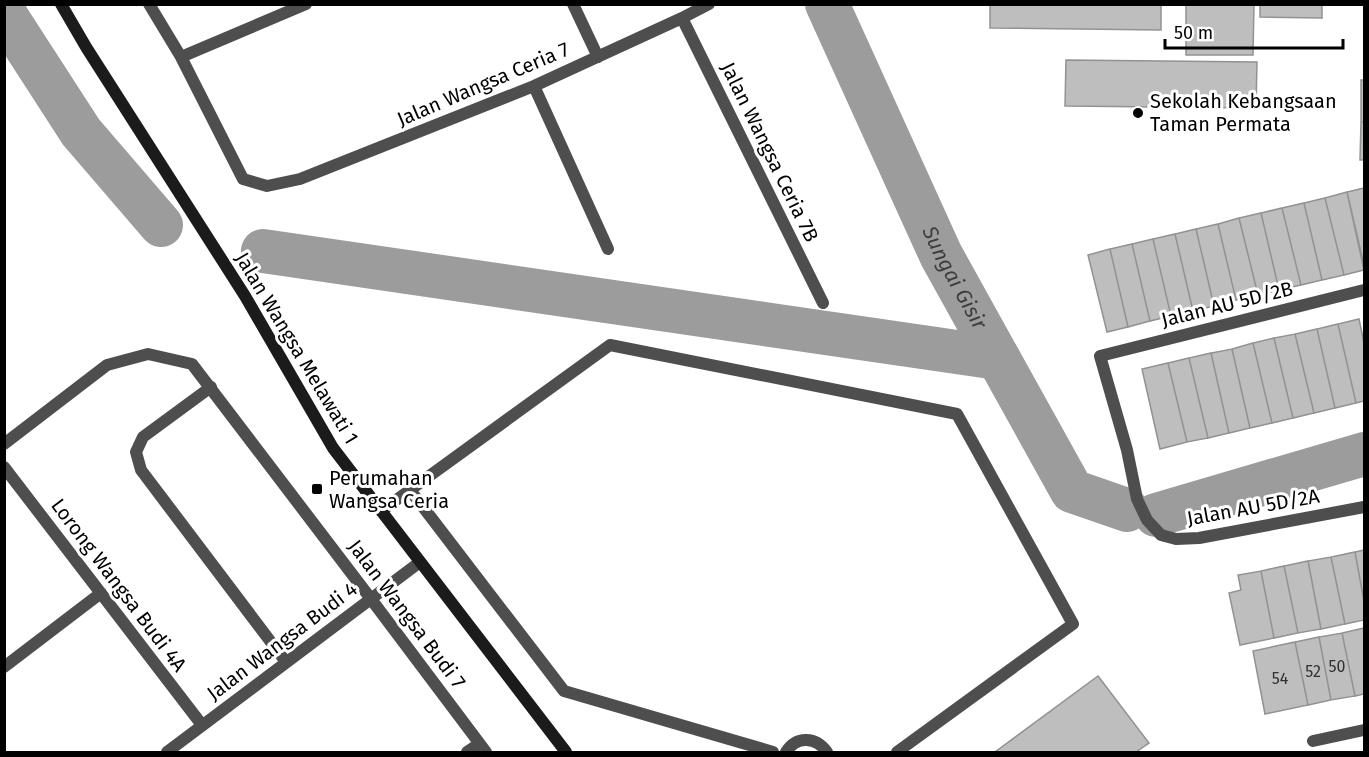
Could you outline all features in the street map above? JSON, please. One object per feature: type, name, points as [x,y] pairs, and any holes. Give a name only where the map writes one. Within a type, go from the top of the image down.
[{"type":"street","name":"Jalan Wangsa Melawati 1","points":[[61,4],[245,296],[333,448],[566,753]]},
{"type":"street","points":[[149,4],[181,57],[306,4]]},
{"type":"street","points":[[573,4],[598,57]]},
{"type":"street","name":"Jalan Wangsa Ceria 7","points":[[181,57],[243,178],[267,186],[300,179],[534,86],[709,4]]},
{"type":"street","name":"Jalan Wangsa Ceria 7B","points":[[682,18],[823,303]]},
{"type":"street","points":[[534,86],[608,249]]},
{"type":"street","name":"Jalan AU 5D/2B","points":[[1100,356],[1365,290]]},
{"type":"street","points":[[381,511],[610,345],[957,414],[1073,624],[897,753]]},
{"type":"street","name":"Jalan Wangsa Budi 7","points":[[4,444],[107,365],[148,354],[192,364],[482,748]]},
{"type":"street","name":"Jalan AU 5D/2A","points":[[1100,356],[1127,450],[1137,499],[1147,520],[1161,535],[1176,539],[1199,538],[1365,507]]},
{"type":"street","points":[[211,387],[143,437],[136,452],[141,470],[286,662]]},
{"type":"street","name":"Lorong Wangsa Budi 4A","points":[[4,467],[202,725]]},
{"type":"street","points":[[410,490],[564,691],[773,753]]},
{"type":"street","name":"Jalan Wangsa Budi 4","points":[[167,753],[420,562]]},
{"type":"street","points":[[4,667],[101,593]]},
{"type":"street","points":[[1313,741],[1365,730]]},
{"type":"street","points":[[786,753],[793,744],[800,740],[816,742],[827,753]]},
{"type":"street","points":[[467,753],[482,748]]},
{"type":"building","points":[[990,4],[1161,4],[1161,30],[990,28]]},
{"type":"building","points":[[1186,4],[1254,4],[1253,55],[1186,55]]},
{"type":"building","points":[[1260,4],[1322,4],[1322,18],[1260,17]]},
{"type":"building","points":[[1066,60],[1257,62],[1256,108],[1065,106]]},
{"type":"building","points":[[1361,80],[1364,80],[1364,122],[1361,122]]},
{"type":"building","points":[[1361,122],[1364,122],[1364,160],[1360,160]]},
{"type":"building","points":[[1364,188],[1364,265],[1347,192]]},
{"type":"building","points":[[1347,192],[1364,270],[1344,275],[1325,198]]},
{"type":"building","points":[[1325,198],[1344,275],[1322,280],[1304,203]]},
{"type":"building","points":[[1304,203],[1322,280],[1301,285],[1282,208]]},
{"type":"building","points":[[1282,208],[1301,285],[1279,290],[1261,213]]},
{"type":"building","points":[[1261,213],[1279,290],[1258,295],[1239,218]]},
{"type":"building","points":[[1239,218],[1258,295],[1236,300],[1218,224]]},
{"type":"building","points":[[1218,224],[1236,300],[1214,306],[1196,229]]},
{"type":"building","points":[[1196,229],[1214,306],[1193,311],[1175,234]]},
{"type":"building","points":[[1175,234],[1193,311],[1171,316],[1153,239]]},
{"type":"building","points":[[1153,239],[1171,316],[1150,321],[1132,244]]},
{"type":"building","points":[[1132,244],[1150,321],[1128,327],[1110,249]]},
{"type":"building","points":[[1110,249],[1128,327],[1107,332],[1088,255]]},
{"type":"building","points":[[1359,319],[1364,343],[1364,401],[1356,403],[1338,324]]},
{"type":"building","points":[[1338,324],[1356,403],[1335,408],[1317,329]]},
{"type":"building","points":[[1317,329],[1335,408],[1314,413],[1295,334]]},
{"type":"building","points":[[1295,334],[1314,413],[1293,418],[1274,338]]},
{"type":"building","points":[[1274,338],[1293,418],[1272,423],[1253,343]]},
{"type":"building","points":[[1253,343],[1272,423],[1250,428],[1232,349]]},
{"type":"building","points":[[1232,349],[1250,428],[1229,433],[1211,353]]},
{"type":"building","points":[[1211,353],[1229,433],[1208,438],[1189,358]]},
{"type":"building","points":[[1189,358],[1208,438],[1187,442],[1168,363]]},
{"type":"building","points":[[1168,363],[1187,442],[1160,449],[1142,369]]},
{"type":"building","points":[[1364,550],[1364,601],[1355,552]]},
{"type":"building","points":[[1355,552],[1364,601],[1364,620],[1345,624],[1331,557]]},
{"type":"building","points":[[1331,557],[1345,624],[1321,629],[1308,561]]},
{"type":"building","points":[[1308,561],[1321,629],[1298,633],[1284,566]]},
{"type":"building","points":[[1284,566],[1298,633],[1274,638],[1261,571]]},
{"type":"building","points":[[1261,571],[1274,638],[1240,645],[1229,593],[1241,590],[1238,575]]},
{"type":"building","points":[[1364,628],[1364,694],[1355,696],[1342,633]]},
{"type":"building","points":[[1342,633],[1355,696],[1331,700],[1319,637]]},
{"type":"building","points":[[1319,637],[1331,700],[1308,705],[1295,642]]},
{"type":"building","points":[[1295,642],[1308,705],[1265,714],[1253,651]]},
{"type":"building","points":[[1098,676],[1149,743],[1136,752],[995,752]]},
{"type":"waterway","name":"Sungai Gisir","points":[[827,4],[941,255],[1072,491],[1127,510]]},
{"type":"waterway","points":[[4,13],[81,132],[161,225]]},
{"type":"waterway","points":[[263,251],[998,358]]},
{"type":"waterway","name":"Sungai Gisir","points":[[1156,515],[1364,454]]},
{"type":"place","name":"Sekolah Kebangsaan Taman Permata","points":[[1138,113]]},
{"type":"place","name":"Perumahan Wangsa Ceria","points":[[317,489]]}]
